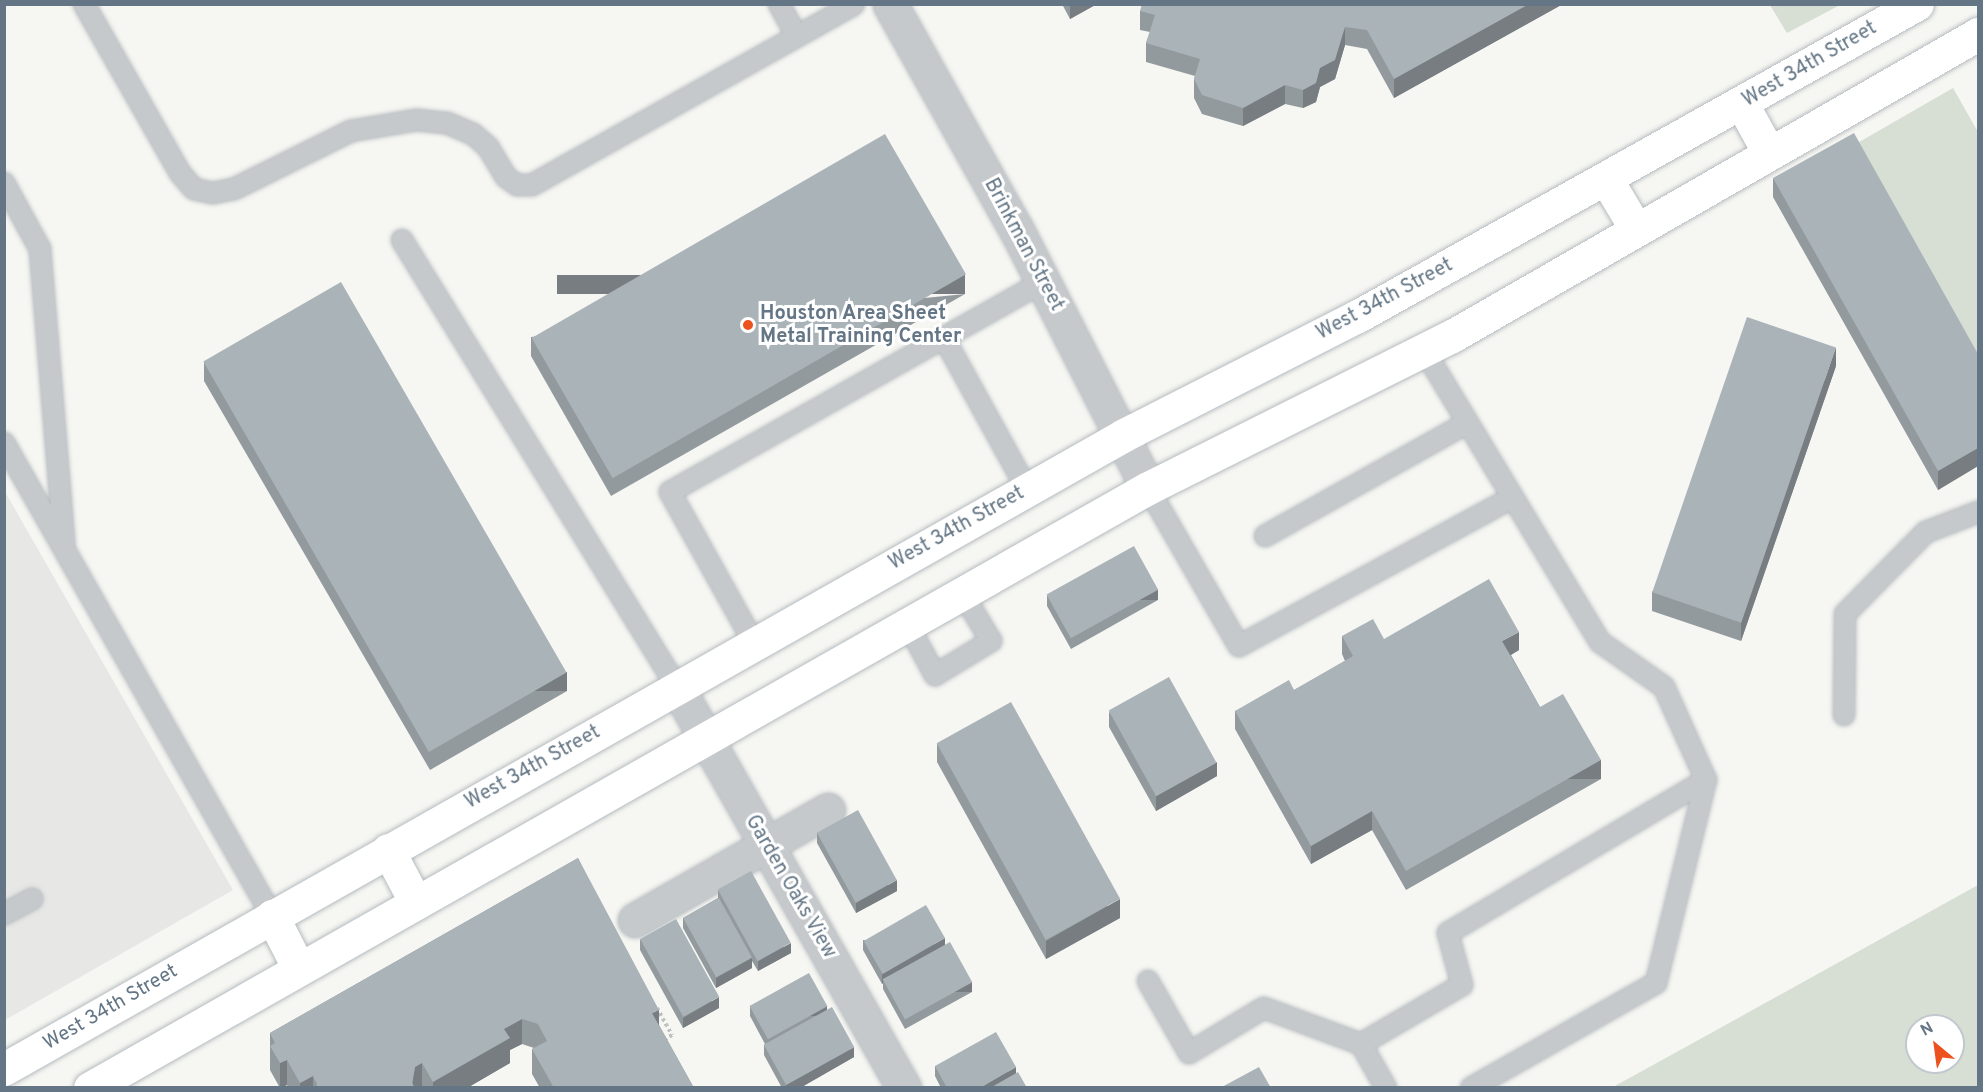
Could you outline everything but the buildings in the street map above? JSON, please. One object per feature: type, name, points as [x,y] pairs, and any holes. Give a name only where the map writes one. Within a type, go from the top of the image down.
[{"type":"main road","name":"West 34th Street","points":[[7,1062],[272,916],[1124,435],[1358,316],[1742,104],[1917,4]]},
{"type":"main road","points":[[90,1088],[1148,488],[1424,350],[1978,34]]},
{"type":"main road","points":[[1742,104],[1769,153]]},
{"type":"main road","points":[[1606,179],[1636,230]]},
{"type":"main road","points":[[388,850],[416,903]]},
{"type":"main road","points":[[272,916],[299,969]]},
{"type":"street","name":"Brinkman Street","points":[[890,4],[1043,282],[1124,435],[1148,488]]},
{"type":"street","name":"Garden Oaks View","points":[[677,687],[904,1088]]},
{"type":"street","points":[[635,920],[828,810]]},
{"type":"lane","points":[[84,4],[180,173],[194,189],[213,194],[234,189],[351,131],[417,120],[447,123],[473,134],[488,147],[506,177],[517,185],[532,185],[854,4]]},
{"type":"lane","points":[[779,4],[796,36]]},
{"type":"lane","points":[[4,183],[40,249],[64,549]]},
{"type":"lane","points":[[402,240],[677,687]]},
{"type":"lane","points":[[754,644],[670,492],[1043,282]]},
{"type":"lane","points":[[944,338],[1027,489]]},
{"type":"lane","points":[[1424,350],[1600,642],[1664,687],[1706,780],[1656,983],[1471,1088]]},
{"type":"lane","points":[[1265,536],[1467,423]]},
{"type":"lane","points":[[4,443],[272,916]]},
{"type":"lane","points":[[1148,488],[1239,646],[1512,498]]},
{"type":"lane","points":[[1844,715],[1845,614],[1926,532],[1978,512]]},
{"type":"lane","points":[[908,625],[935,675],[991,641],[963,594]]},
{"type":"lane","points":[[1361,1044],[1462,985],[1448,933],[1706,780]]},
{"type":"lane","points":[[4,914],[32,899]]},
{"type":"lane","points":[[1148,981],[1189,1053],[1264,1008],[1361,1044],[1386,1088]]},
{"type":"path","points":[[655,1004],[672,1035],[663,1041],[669,1050]]},
{"type":"shaded area","points":[[1770,5],[1840,5],[1787,33]]},
{"type":"shaded area","points":[[1953,88],[1978,132],[1978,366],[1854,145]]},
{"type":"shaded area","points":[[4,490],[233,890],[5,1020],[4,1020]]},
{"type":"shaded area","points":[[1978,885],[1978,1087],[1613,1087]]},
{"type":"place","name":"Houston Area Sheet Metal Training Center","points":[[748,325]]}]
